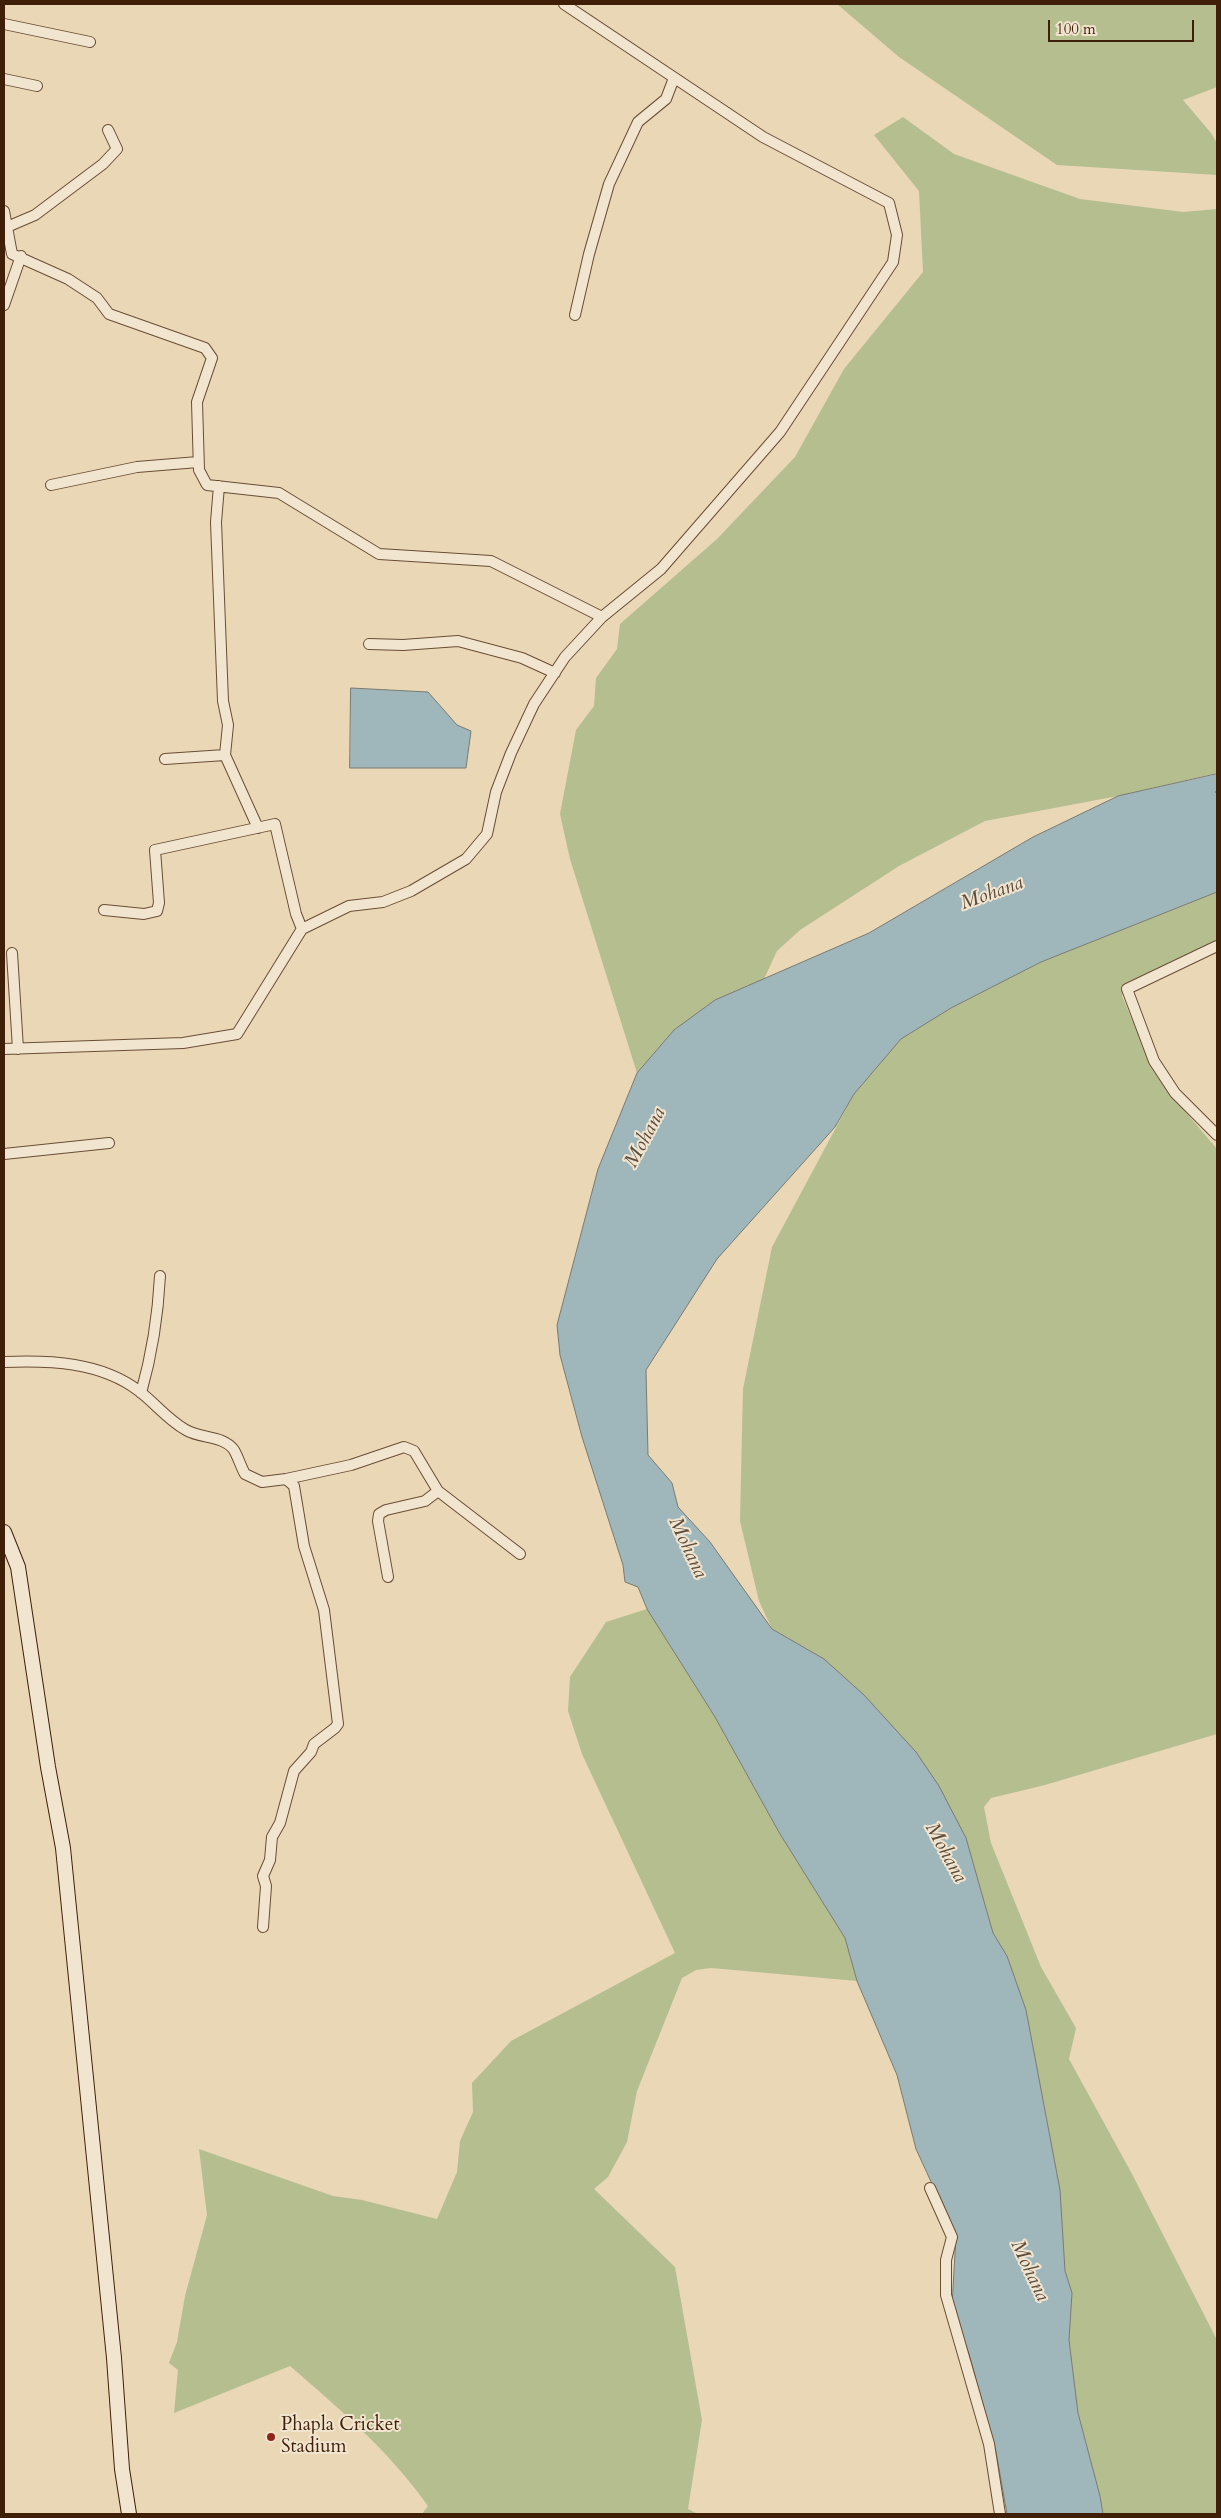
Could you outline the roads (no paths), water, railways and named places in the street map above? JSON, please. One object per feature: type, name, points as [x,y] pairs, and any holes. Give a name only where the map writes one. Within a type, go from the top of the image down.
[{"type":"main road","points":[[4,1532],[18,1567],[48,1767],[63,1848],[114,2358],[122,2469],[129,2514]]},
{"type":"street","points":[[4,1049],[182,1043],[237,1034],[302,928],[349,906],[384,902],[411,891],[466,859],[487,834],[496,792],[511,753],[534,704],[565,657],[602,617],[661,569],[780,432],[893,262],[897,235],[888,203],[763,137],[564,4]]},
{"type":"street","points":[[4,24],[90,42]]},
{"type":"street","points":[[575,314],[589,254],[609,184],[638,122],[666,99],[674,78]]},
{"type":"street","points":[[4,79],[37,86]]},
{"type":"street","points":[[7,227],[35,215],[103,164],[117,148],[108,130]]},
{"type":"street","points":[[4,211],[12,254],[21,256],[68,279],[97,298],[109,314],[205,348],[212,358],[197,402],[198,462],[199,470],[207,485],[279,493],[379,554],[491,561],[602,617]]},
{"type":"street","points":[[4,305],[21,256]]},
{"type":"street","points":[[51,485],[137,467],[198,462]]},
{"type":"street","points":[[219,486],[216,522],[223,702],[228,725],[225,755],[258,828]]},
{"type":"street","points":[[369,644],[403,645],[458,641],[522,658],[555,673]]},
{"type":"street","points":[[165,760],[225,755]]},
{"type":"street","points":[[104,910],[144,914],[157,912],[159,903],[155,850],[275,824],[296,914],[302,928]]},
{"type":"street","points":[[1217,946],[1128,989],[1154,1061],[1175,1093],[1217,1136]]},
{"type":"street","points":[[12,953],[18,1049]]},
{"type":"street","points":[[4,1154],[109,1143]]},
{"type":"street","points":[[141,1393],[152,1354],[158,1317],[160,1276]]},
{"type":"street","points":[[4,1362],[32,1360],[73,1364],[116,1375],[141,1393],[170,1420],[186,1430],[198,1436],[224,1441],[234,1450],[245,1474],[262,1482],[351,1466],[404,1447],[414,1451],[438,1491],[520,1554]]},
{"type":"street","points":[[263,1927],[266,1886],[263,1876],[270,1860],[272,1837],[280,1823],[294,1771],[311,1752],[314,1744],[338,1724],[324,1610],[304,1546],[294,1486],[286,1479]]},
{"type":"street","points":[[388,1577],[378,1521],[379,1514],[386,1510],[425,1500],[438,1491]]},
{"type":"street","points":[[930,2188],[952,2237],[946,2260],[946,2295],[989,2444],[1000,2514]]},
{"type":"water","points":[[351,688],[428,692],[457,725],[471,731],[466,768],[350,768]]},
{"type":"water","name":"Mohana","points":[[1217,774],[1217,791],[1215,792],[1217,793],[1217,892],[1041,962],[951,1008],[901,1039],[854,1094],[835,1127],[717,1259],[646,1370],[648,1455],[672,1483],[678,1507],[710,1542],[772,1629],[824,1659],[864,1695],[916,1752],[939,1786],[966,1838],[993,1933],[1007,1956],[1026,2010],[1060,2190],[1065,2271],[1072,2293],[1069,2340],[1078,2413],[1103,2514],[1007,2514],[996,2452],[969,2354],[952,2306],[956,2236],[916,2149],[897,2075],[857,1981],[845,1938],[780,1834],[715,1717],[647,1609],[638,1587],[625,1582],[623,1565],[582,1437],[560,1355],[557,1325],[598,1169],[637,1073],[674,1030],[715,1000],[869,933],[1033,837],[1118,796]]},
{"type":"place","name":"Phapla Cricket Stadium","points":[[271,2437]]}]
